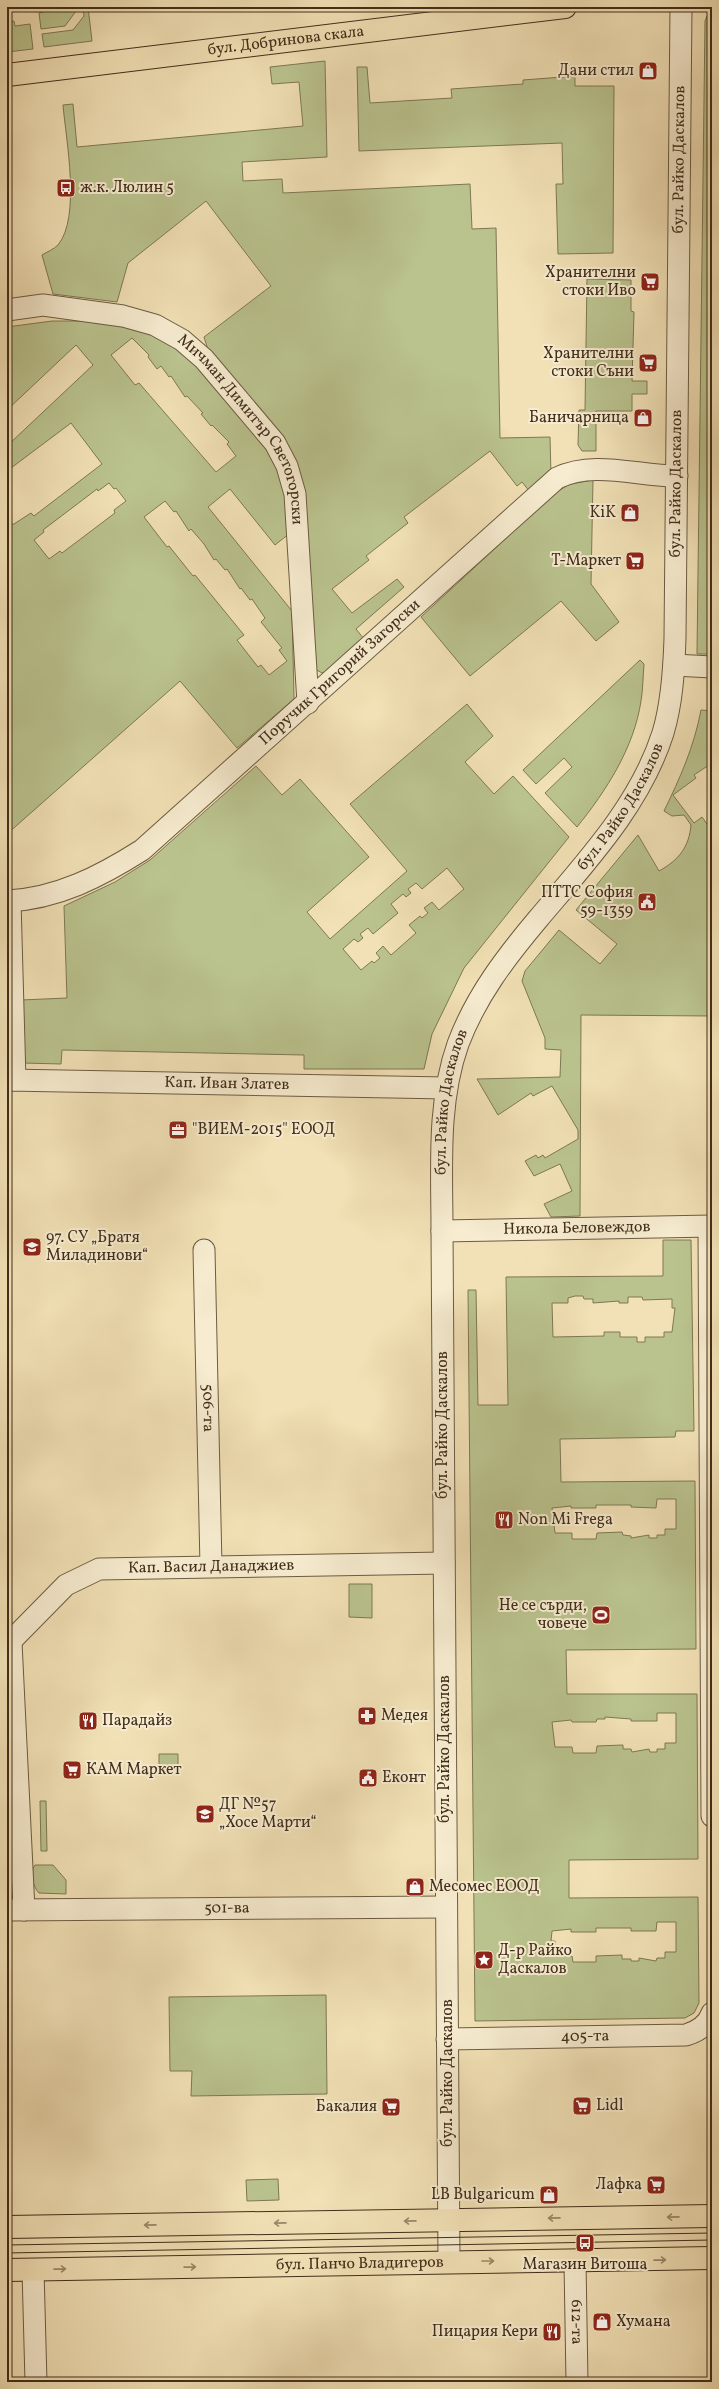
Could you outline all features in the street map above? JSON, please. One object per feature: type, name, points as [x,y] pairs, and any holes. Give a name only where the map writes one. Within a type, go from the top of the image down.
[{"type":"main road","name":"бул. Добринова скала","points":[[7,75],[531,9],[565,7]]},
{"type":"main road","points":[[7,2227],[712,2216]]},
{"type":"main road","name":"бул. Панчо Владигеров","points":[[7,2270],[449,2261],[575,2262],[712,2258]]},
{"type":"street","name":"бул. Райко Даскалов","points":[[449,2261],[442,1231],[442,1134],[446,1088],[458,1044],[488,983],[507,957],[622,817],[636,794],[654,757],[663,732],[674,665],[681,7]]},
{"type":"street","name":"Мичман Димитър Светогорски","points":[[7,310],[43,306],[123,316],[155,325],[182,340],[198,354],[271,438],[287,466],[295,494],[308,703]]},
{"type":"street","name":"Поручик Григорий Загорски","points":[[8,901],[65,891],[109,871],[142,850],[308,703],[557,478],[574,471],[592,469],[677,476]]},
{"type":"street","points":[[674,665],[712,667]]},
{"type":"street","points":[[8,901],[11,1080]]},
{"type":"street","name":"Кап. Иван Златев","points":[[11,1080],[446,1088]]},
{"type":"street","points":[[711,1227],[712,1816]]},
{"type":"street","name":"Никола Беловеждов","points":[[442,1231],[711,1227]]},
{"type":"street","name":"506-та","points":[[204,1250],[211,1566]]},
{"type":"street","name":"Кап. Васил Данаджиев","points":[[9,1644],[66,1584],[99,1569],[444,1563]]},
{"type":"street","points":[[9,1644],[15,1910]]},
{"type":"street","name":"501-ва","points":[[15,1910],[446,1907]]},
{"type":"street","name":"405-та","points":[[447,2039],[686,2035],[696,2032],[705,2026],[712,2013]]},
{"type":"street","name":"612-та","points":[[575,2262],[577,2382]]},
{"type":"street","points":[[33,2270],[36,2382]]},
{"type":"green space","points":[[62,7],[79,7],[65,26],[41,29],[39,13]]},
{"type":"green space","points":[[83,7],[88,7],[92,41],[44,47],[42,34],[73,30],[84,16]]},
{"type":"green space","points":[[712,14],[712,654],[697,654],[705,21],[707,16]]},
{"type":"green space","points":[[14,21],[15,26],[30,24],[33,49],[7,52],[7,22]]},
{"type":"green space","points":[[325,61],[327,157],[242,162],[243,181],[282,179],[283,193],[470,184],[472,229],[496,228],[500,438],[550,437],[551,475],[530,492],[522,482],[517,486],[490,451],[404,517],[408,523],[366,556],[369,560],[332,589],[352,613],[397,579],[404,587],[356,629],[364,639],[326,673],[322,673],[315,669],[303,493],[209,353],[204,337],[271,286],[206,201],[128,263],[117,302],[53,294],[42,255],[58,245],[65,232],[69,216],[69,157],[63,105],[73,104],[77,147],[303,126],[299,82],[272,84],[270,67]]},
{"type":"green space","points":[[357,67],[367,67],[370,103],[452,98],[451,89],[523,84],[523,80],[575,76],[575,86],[614,86],[613,253],[558,254],[556,184],[563,184],[562,143],[359,151]]},
{"type":"green space","points":[[587,279],[631,280],[631,311],[634,312],[632,381],[647,381],[647,394],[632,394],[632,411],[596,411],[596,451],[582,451],[578,445],[579,410],[585,410]]},
{"type":"green space","points":[[52,321],[94,321],[121,325],[151,333],[187,355],[267,448],[283,483],[290,533],[275,545],[230,489],[208,507],[292,611],[294,699],[237,748],[180,681],[7,834],[7,524],[14,524],[31,513],[34,516],[102,464],[71,423],[7,471],[7,450],[10,447],[8,445],[93,365],[76,345],[7,410],[7,327]],"holes":[[[132,338],[149,355],[148,357],[157,369],[161,366],[169,377],[171,376],[185,397],[187,396],[203,413],[201,414],[211,426],[212,425],[229,442],[227,444],[236,456],[216,472],[139,383],[135,385],[111,355]],[[109,483],[114,489],[116,488],[126,501],[114,510],[115,513],[62,553],[60,551],[49,559],[34,540],[44,532],[43,530],[97,489],[98,491]],[[165,501],[174,512],[176,511],[189,531],[191,529],[204,544],[214,560],[216,559],[225,570],[227,569],[240,589],[241,588],[250,600],[252,599],[265,618],[261,622],[282,648],[279,650],[287,661],[269,675],[261,665],[258,667],[237,640],[244,635],[195,575],[193,576],[169,546],[167,547],[144,517]]]},
{"type":"green space","points":[[593,480],[591,584],[619,622],[596,641],[561,601],[470,676],[421,617],[555,493],[570,484]]},
{"type":"green space","points":[[640,660],[644,664],[642,692],[632,735],[608,784],[577,827],[545,793],[572,767],[564,758],[536,784],[523,770]]},
{"type":"green space","points":[[467,704],[493,736],[465,762],[494,794],[513,776],[569,837],[464,968],[432,1034],[424,1069],[304,1069],[304,1055],[62,1050],[61,1064],[23,1063],[21,1000],[67,998],[64,906],[115,882],[150,860],[256,766],[282,795],[300,779],[369,857],[307,912],[330,939],[407,871],[350,804]],"holes":[[[447,868],[464,889],[439,910],[432,902],[424,908],[428,913],[422,918],[420,916],[409,925],[416,933],[391,955],[383,946],[376,953],[380,958],[374,963],[372,961],[361,970],[343,949],[354,939],[358,942],[363,938],[360,934],[368,928],[373,934],[398,913],[391,904],[403,894],[406,897],[411,893],[408,889],[416,883],[422,889]]]},
{"type":"green space","points":[[701,710],[712,711],[712,763],[694,775],[696,778],[673,795],[694,823],[702,817],[712,831],[712,1016],[581,1015],[580,1216],[551,1217],[544,1204],[572,1191],[560,1164],[534,1176],[525,1161],[536,1155],[538,1158],[543,1155],[545,1158],[578,1139],[578,1130],[552,1086],[533,1096],[531,1093],[498,1115],[477,1079],[560,1077],[561,1050],[545,1049],[545,1038],[522,981],[525,971],[559,930],[600,964],[617,944],[576,910],[638,835],[659,871],[666,867],[682,852],[688,840],[691,825],[684,815],[672,816],[664,811],[686,762],[695,737]]},
{"type":"green space","points":[[663,1240],[691,1240],[694,1431],[676,1431],[675,1437],[560,1439],[561,1482],[695,1481],[696,1649],[566,1650],[567,1694],[697,1694],[698,1859],[569,1860],[569,1898],[698,1897],[699,2003],[694,2013],[685,2018],[475,2021],[468,1290],[476,1290],[478,1405],[508,1405],[506,1277],[663,1276]],"holes":[[[583,1296],[584,1299],[593,1299],[593,1303],[619,1301],[619,1303],[628,1303],[628,1297],[642,1297],[643,1300],[672,1299],[672,1308],[675,1308],[672,1332],[664,1332],[664,1337],[645,1337],[645,1342],[637,1342],[637,1337],[620,1337],[620,1332],[604,1332],[604,1336],[553,1337],[552,1303],[568,1303],[568,1298]],[[657,1499],[676,1499],[676,1529],[665,1529],[665,1535],[657,1535],[657,1538],[649,1538],[649,1535],[631,1538],[631,1536],[623,1535],[622,1532],[597,1533],[596,1539],[572,1539],[572,1533],[555,1533],[552,1508],[571,1506],[571,1508],[596,1508],[596,1505],[631,1505],[631,1507],[656,1508]],[[657,1713],[676,1713],[676,1743],[665,1743],[665,1749],[657,1749],[657,1752],[650,1752],[649,1749],[632,1752],[631,1749],[623,1749],[623,1745],[597,1746],[596,1753],[573,1753],[572,1747],[555,1747],[552,1722],[571,1720],[572,1722],[596,1722],[597,1719],[605,1719],[605,1717],[631,1719],[631,1721],[657,1721]],[[657,1922],[676,1922],[676,1952],[665,1952],[665,1958],[657,1958],[656,1961],[639,1958],[639,1961],[631,1961],[631,1959],[622,1959],[622,1955],[596,1956],[596,1962],[573,1962],[572,1956],[554,1956],[555,1941],[551,1941],[552,1931],[571,1929],[571,1932],[596,1932],[596,1928],[631,1928],[631,1931],[656,1931]]]},
{"type":"green space","points":[[349,1584],[372,1584],[372,1618],[349,1617]]},
{"type":"green space","points":[[159,1754],[178,1754],[178,1768],[159,1767]]},
{"type":"green space","points":[[40,1801],[46,1801],[47,1851],[41,1851]]},
{"type":"green space","points":[[35,1865],[53,1865],[66,1880],[66,1894],[39,1893],[32,1879],[32,1871]]},
{"type":"green space","points":[[326,1995],[327,2094],[191,2096],[192,2071],[170,2071],[169,1997]]},
{"type":"green space","points":[[278,2179],[279,2200],[247,2201],[246,2180]]},
{"type":"tram line","points":[[7,2245],[712,2233]]},
{"type":"tram line","points":[[7,2253],[712,2240]]},
{"type":"place","name":"Дани стил","points":[[648,71]]},
{"type":"place","name":"ж.к. Люлин 5","points":[[66,188]]},
{"type":"place","name":"Хранителни стоки Иво","points":[[650,282]]},
{"type":"place","name":"Хранителни стоки Съни","points":[[648,363]]},
{"type":"place","name":"Баничарница","points":[[643,418]]},
{"type":"place","name":"KiK","points":[[630,513]]},
{"type":"place","name":"Т-Маркет","points":[[635,561]]},
{"type":"place","name":"ПТТС София 59-1359","points":[[647,902]]},
{"type":"place","name":"\"ВИЕМ-2015\" ЕООД","points":[[178,1130]]},
{"type":"place","name":"97. СУ „Братя Миладинови“","points":[[32,1247]]},
{"type":"place","name":"Non Mi Frega","points":[[504,1520]]},
{"type":"place","name":"Не се сърди, човече","points":[[601,1615]]},
{"type":"place","name":"Медея","points":[[367,1716]]},
{"type":"place","name":"Парадайз","points":[[88,1721]]},
{"type":"place","name":"КАМ Маркет","points":[[72,1770]]},
{"type":"place","name":"Еконт","points":[[368,1778]]},
{"type":"place","name":"ДГ №57 „Хосе Марти“","points":[[205,1814]]},
{"type":"place","name":"Месомес ЕООД","points":[[415,1887]]},
{"type":"place","name":"Д-р Райко Даскалов","points":[[484,1960]]},
{"type":"place","name":"Lidl","points":[[582,2106]]},
{"type":"place","name":"Бакалия","points":[[391,2107]]},
{"type":"place","name":"Лафка","points":[[656,2185]]},
{"type":"place","name":"LB Bulgaricum","points":[[549,2195]]},
{"type":"place","name":"Магазин Витоша","points":[[585,2243]]},
{"type":"place","name":"Хумана","points":[[602,2322]]},
{"type":"place","name":"Пицария Кери","points":[[552,2332]]}]
